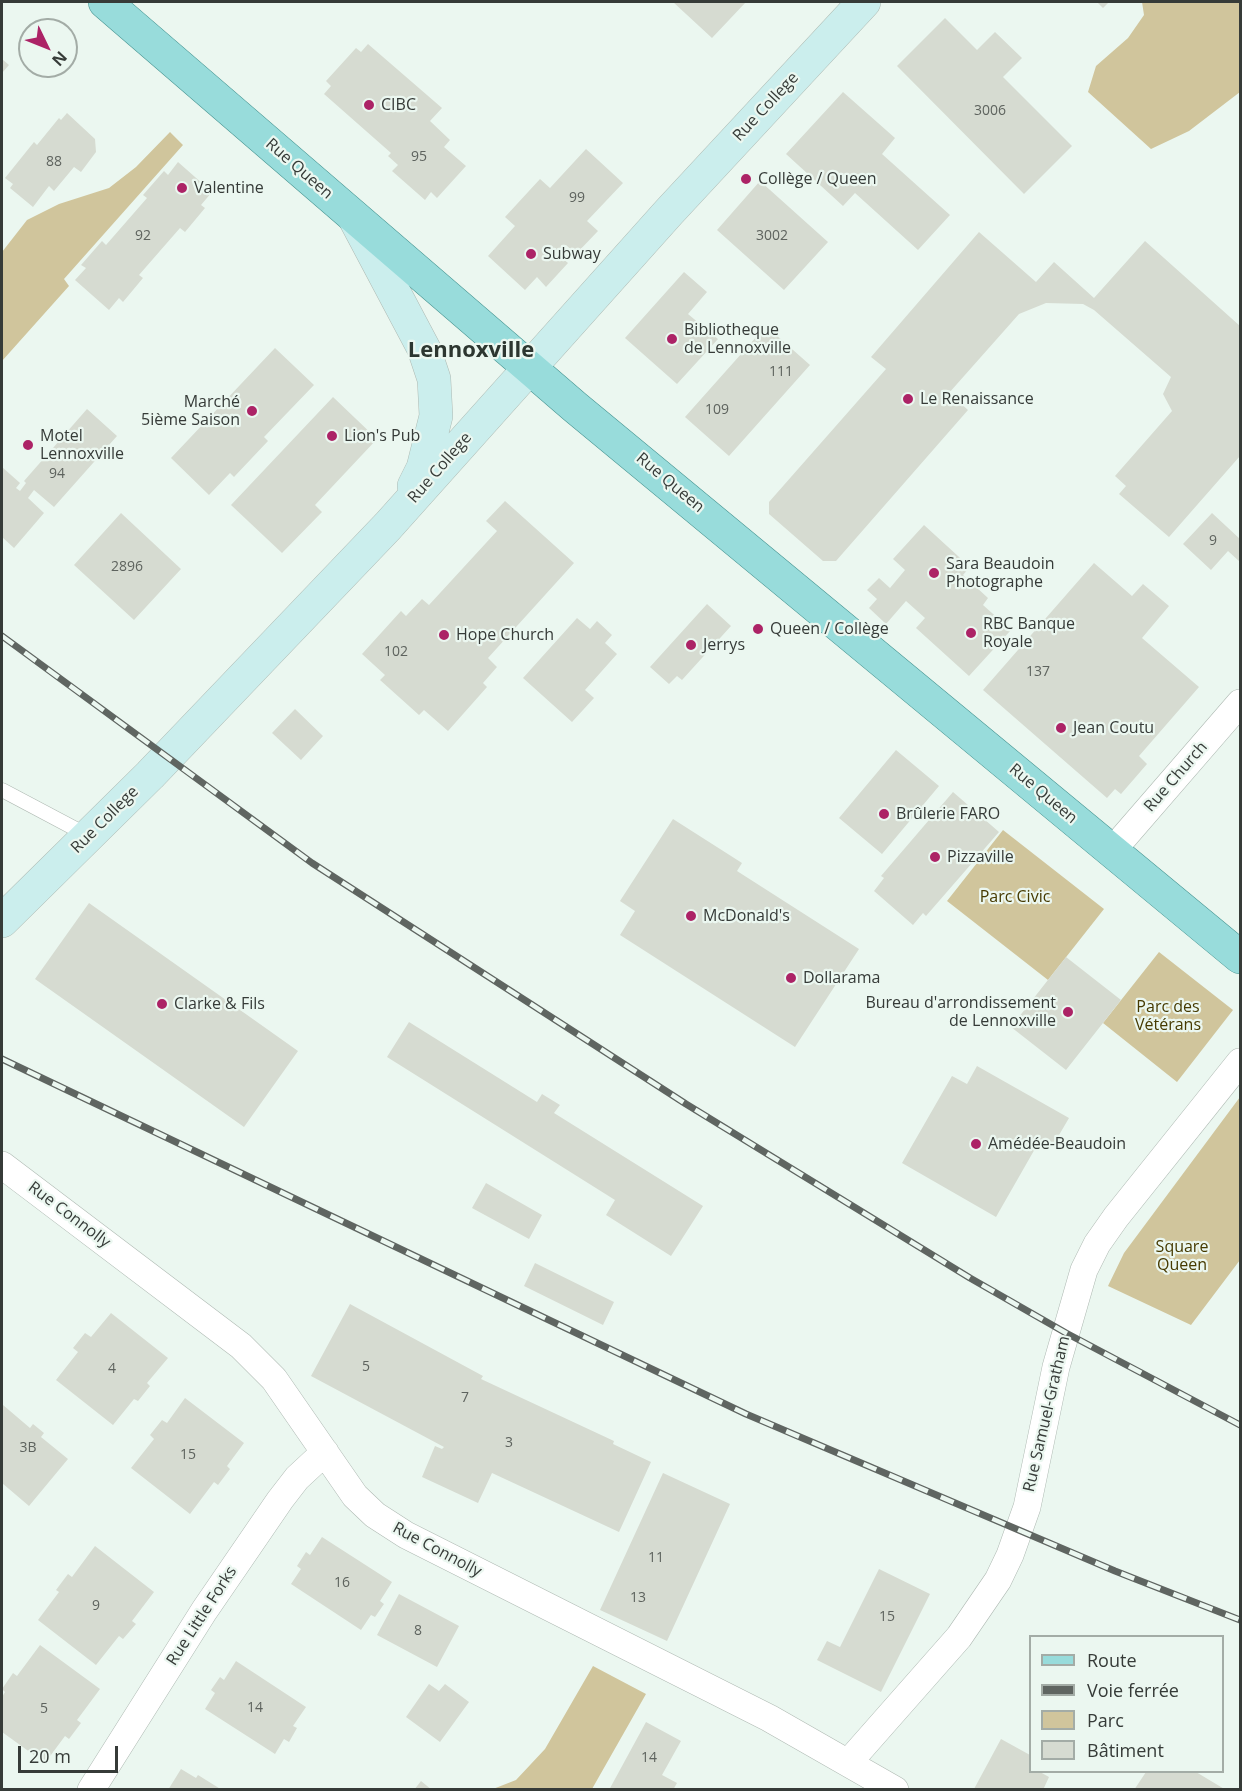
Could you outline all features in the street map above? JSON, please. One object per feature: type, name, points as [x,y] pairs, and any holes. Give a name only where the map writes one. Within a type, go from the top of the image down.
[{"type":"main road","name":"Rue Queen","points":[[105,2],[528,367],[1240,957]]},
{"type":"main road","name":"Rue College","points":[[2,921],[166,758],[402,510],[528,367],[864,2]]},
{"type":"main road","points":[[354,217],[424,349],[434,379],[436,416],[432,439],[423,468],[402,510]]},
{"type":"street","name":"Rue Church","points":[[1112,852],[1240,703]]},
{"type":"street","name":"Rue Samuel-Gratham","points":[[848,1763],[959,1637],[998,1580],[1010,1555],[1027,1507],[1056,1367],[1084,1270],[1097,1244],[1116,1217],[1240,1062]]},
{"type":"street","name":"Rue Connolly","points":[[2,1165],[241,1346],[274,1379],[355,1496],[375,1515],[406,1536],[769,1718],[895,1790]]},
{"type":"street","name":"Rue Little Forks","points":[[91,1790],[204,1611],[280,1500],[297,1478],[325,1452]]},
{"type":"lane","points":[[2,790],[88,836]]},
{"type":"green space","points":[[1142,2],[1240,2],[1240,92],[1189,131],[1151,149],[1088,92],[1096,66],[1128,38],[1144,15]]},
{"type":"green space","points":[[170,132],[183,145],[64,279],[69,286],[2,361],[2,252],[27,220],[59,204],[109,188],[136,167]]},
{"type":"green space","name":"Parc Civic","points":[[1003,830],[1104,909],[1048,980],[947,901]]},
{"type":"green space","name":"Parc des Vétérans","points":[[1159,952],[1233,1010],[1177,1082],[1103,1023]]},
{"type":"green space","name":"Square Queen","points":[[1240,1097],[1240,1260],[1191,1325],[1108,1286],[1124,1253]]},
{"type":"green space","points":[[593,1666],[646,1694],[592,1789],[493,1789],[516,1780],[545,1749]]},
{"type":"building","points":[[673,2],[746,2],[712,38]]},
{"type":"building","points":[[1097,2],[1109,2],[1103,8]]},
{"type":"building","points":[[945,18],[977,50],[995,32],[1022,58],[1003,77],[1072,146],[1024,194],[897,66]]},
{"type":"building","points":[[368,44],[442,108],[430,121],[450,140],[444,147],[466,166],[437,198],[431,192],[425,200],[392,171],[398,165],[388,156],[391,153],[324,94],[331,86],[326,81],[356,48],[361,52]]},
{"type":"building","points":[[2,59],[9,65],[2,73]]},
{"type":"building","points":[[843,92],[895,138],[882,154],[950,215],[918,250],[855,193],[843,206],[786,154]]},
{"type":"building","points":[[67,113],[95,139],[96,152],[81,172],[74,167],[54,191],[49,186],[33,207],[10,188],[13,184],[5,178],[34,142],[37,145],[59,118],[61,120]]},
{"type":"building","points":[[586,149],[623,183],[587,221],[598,231],[576,254],[566,245],[558,254],[568,263],[546,287],[537,277],[525,290],[488,256],[515,226],[505,217],[540,179],[550,188]]},
{"type":"building","points":[[178,162],[212,192],[201,205],[205,208],[185,232],[180,228],[139,275],[143,278],[123,302],[119,298],[109,310],[75,280],[86,268],[81,265],[102,241],[106,245],[147,198],[143,195],[164,171],[168,175]]},
{"type":"building","points":[[760,181],[828,242],[784,290],[717,230]]},
{"type":"building","name":"Le Renaissance","points":[[979,232],[1036,282],[1054,262],[1094,298],[1145,241],[1240,326],[1240,456],[1169,537],[1119,494],[1126,486],[1115,476],[1172,411],[1163,394],[1171,377],[1094,310],[1083,304],[1046,303],[1019,314],[949,393],[968,410],[836,561],[823,561],[769,514],[769,502],[886,369],[871,357]]},
{"type":"building","points":[[684,272],[707,292],[688,314],[718,339],[677,384],[625,338]]},
{"type":"building","points":[[766,326],[810,365],[729,456],[685,417]]},
{"type":"building","name":"Marché 5ième Saison","points":[[275,348],[314,385],[264,437],[268,441],[234,477],[230,473],[209,495],[171,458]]},
{"type":"building","points":[[333,397],[377,439],[315,505],[322,512],[282,553],[231,505]]},
{"type":"building","points":[[87,409],[117,436],[54,507],[34,490],[28,498],[44,513],[14,548],[2,537],[2,467],[20,483],[16,488],[20,491],[26,483],[24,481]]},
{"type":"building","name":"Hope Church","points":[[505,501],[574,563],[488,658],[497,667],[483,683],[487,687],[448,731],[424,710],[419,715],[380,680],[385,675],[362,654],[401,611],[406,616],[422,599],[429,605],[497,531],[486,521]]},
{"type":"building","points":[[121,513],[181,569],[134,620],[74,565]]},
{"type":"building","points":[[1212,513],[1240,539],[1240,562],[1228,551],[1211,570],[1183,544]]},
{"type":"building","points":[[924,525],[970,567],[963,575],[988,598],[983,605],[1011,630],[969,676],[916,628],[925,618],[906,601],[886,624],[869,608],[877,599],[867,590],[879,578],[890,588],[905,570],[893,559]]},
{"type":"building","points":[[1094,563],[1132,596],[1143,584],[1169,606],[1142,638],[1199,687],[1139,756],[1147,764],[1121,794],[1115,789],[1107,798],[983,690]]},
{"type":"building","points":[[707,604],[731,626],[682,680],[677,676],[669,684],[650,667]]},
{"type":"building","points":[[577,618],[590,629],[597,621],[612,635],[605,643],[617,654],[585,690],[594,698],[572,722],[523,678]]},
{"type":"building","points":[[295,709],[323,736],[301,760],[272,733]]},
{"type":"building","points":[[896,750],[939,786],[882,854],[839,818]]},
{"type":"building","points":[[953,792],[999,832],[926,916],[923,913],[913,925],[874,891],[884,878],[881,876]]},
{"type":"building","points":[[673,819],[742,863],[737,871],[859,949],[795,1047],[620,935],[635,911],[620,901]]},
{"type":"building","points":[[89,903],[298,1051],[244,1127],[35,979]]},
{"type":"building","name":"Bureau d'arrondissement de Lennoxville","points":[[1066,957],[1121,1000],[1066,1070],[1011,1027]]},
{"type":"building","points":[[409,1022],[537,1102],[542,1094],[560,1105],[554,1113],[703,1206],[671,1256],[606,1215],[615,1200],[387,1057]]},
{"type":"building","name":"Amédée-Beaudoin","points":[[977,1066],[1069,1118],[1052,1147],[1040,1140],[996,1217],[902,1163],[952,1076],[967,1084]]},
{"type":"building","points":[[486,1183],[542,1215],[529,1239],[472,1208]]},
{"type":"building","points":[[535,1263],[614,1302],[603,1325],[524,1286]]},
{"type":"building","points":[[350,1304],[483,1376],[481,1379],[614,1441],[613,1444],[651,1462],[619,1532],[492,1473],[478,1503],[422,1477],[435,1446],[442,1449],[444,1447],[311,1376]]},
{"type":"building","points":[[111,1313],[168,1358],[147,1383],[150,1386],[138,1401],[134,1399],[113,1425],[56,1380],[78,1352],[73,1348],[85,1333],[91,1337]]},
{"type":"building","points":[[185,1398],[244,1443],[227,1466],[230,1469],[218,1485],[214,1482],[190,1514],[131,1468],[154,1439],[150,1435],[162,1420],[167,1423]]},
{"type":"building","points":[[3,1405],[30,1428],[33,1424],[44,1433],[41,1437],[68,1459],[29,1506],[2,1483]]},
{"type":"building","points":[[663,1473],[730,1504],[667,1641],[600,1610]]},
{"type":"building","points":[[322,1537],[392,1582],[380,1601],[384,1604],[375,1617],[371,1615],[361,1630],[291,1584],[301,1569],[297,1566],[306,1552],[310,1555]]},
{"type":"building","points":[[95,1546],[154,1592],[132,1621],[136,1624],[123,1639],[119,1636],[96,1665],[38,1620],[59,1592],[56,1590],[68,1574],[72,1577]]},
{"type":"building","points":[[879,1569],[930,1594],[881,1692],[817,1660],[827,1641],[840,1647]]},
{"type":"building","points":[[399,1594],[459,1626],[437,1667],[377,1635]]},
{"type":"building","points":[[40,1645],[100,1689],[77,1720],[81,1723],[69,1739],[65,1736],[45,1763],[2,1732],[2,1697],[5,1692],[2,1689],[13,1673],[17,1676]]},
{"type":"building","points":[[236,1661],[306,1707],[293,1726],[297,1728],[289,1742],[284,1739],[275,1754],[205,1709],[215,1693],[211,1690],[220,1677],[224,1680]]},
{"type":"building","points":[[429,1684],[439,1691],[445,1684],[469,1702],[440,1742],[406,1717]]},
{"type":"building","points":[[646,1722],[681,1741],[662,1775],[677,1783],[673,1790],[609,1790]]},
{"type":"building","points":[[1001,1739],[1029,1754],[1029,1773],[1042,1773],[1049,1777],[1043,1790],[974,1789]]},
{"type":"building","points":[[181,1769],[196,1778],[198,1775],[222,1790],[168,1790]]},
{"type":"building","points":[[1145,1773],[1198,1773],[1226,1790],[1134,1790]]},
{"type":"building","points":[[421,1781],[432,1790],[414,1790]]},
{"type":"railway","points":[[2,636],[312,863],[686,1104],[970,1278],[1066,1333],[1240,1425]]},
{"type":"railway","points":[[2,1059],[746,1414],[1115,1571],[1240,1620]]},
{"type":"place","name":"CIBC","points":[[369,105]]},
{"type":"place","name":"Collège / Queen","points":[[746,179]]},
{"type":"place","name":"Valentine","points":[[182,188]]},
{"type":"place","name":"Subway","points":[[531,254]]},
{"type":"place","name":"Bibliotheque de Lennoxville","points":[[672,339]]},
{"type":"place","name":"Le Renaissance","points":[[908,399]]},
{"type":"place","name":"Marché 5ième Saison","points":[[252,411]]},
{"type":"place","name":"Lion's Pub","points":[[332,436]]},
{"type":"place","name":"Motel Lennoxville","points":[[28,445]]},
{"type":"place","name":"Sara Beaudoin Photographe","points":[[934,573]]},
{"type":"place","name":"Queen / Collège","points":[[758,629]]},
{"type":"place","name":"RBC Banque Royale","points":[[971,633]]},
{"type":"place","name":"Hope Church","points":[[444,635]]},
{"type":"place","name":"Jerrys","points":[[691,645]]},
{"type":"place","name":"Jean Coutu","points":[[1061,728]]},
{"type":"place","name":"Brûlerie FARO","points":[[884,814]]},
{"type":"place","name":"Pizzaville","points":[[935,857]]},
{"type":"place","name":"McDonald's","points":[[691,916]]},
{"type":"place","name":"Dollarama","points":[[791,978]]},
{"type":"place","name":"Clarke & Fils","points":[[162,1004]]},
{"type":"place","name":"Bureau d'arrondissement de Lennoxville","points":[[1068,1012]]},
{"type":"place","name":"Amédée-Beaudoin","points":[[976,1144]]},
{"type":"district","name":"Lennoxville","points":[[471,351]]}]
